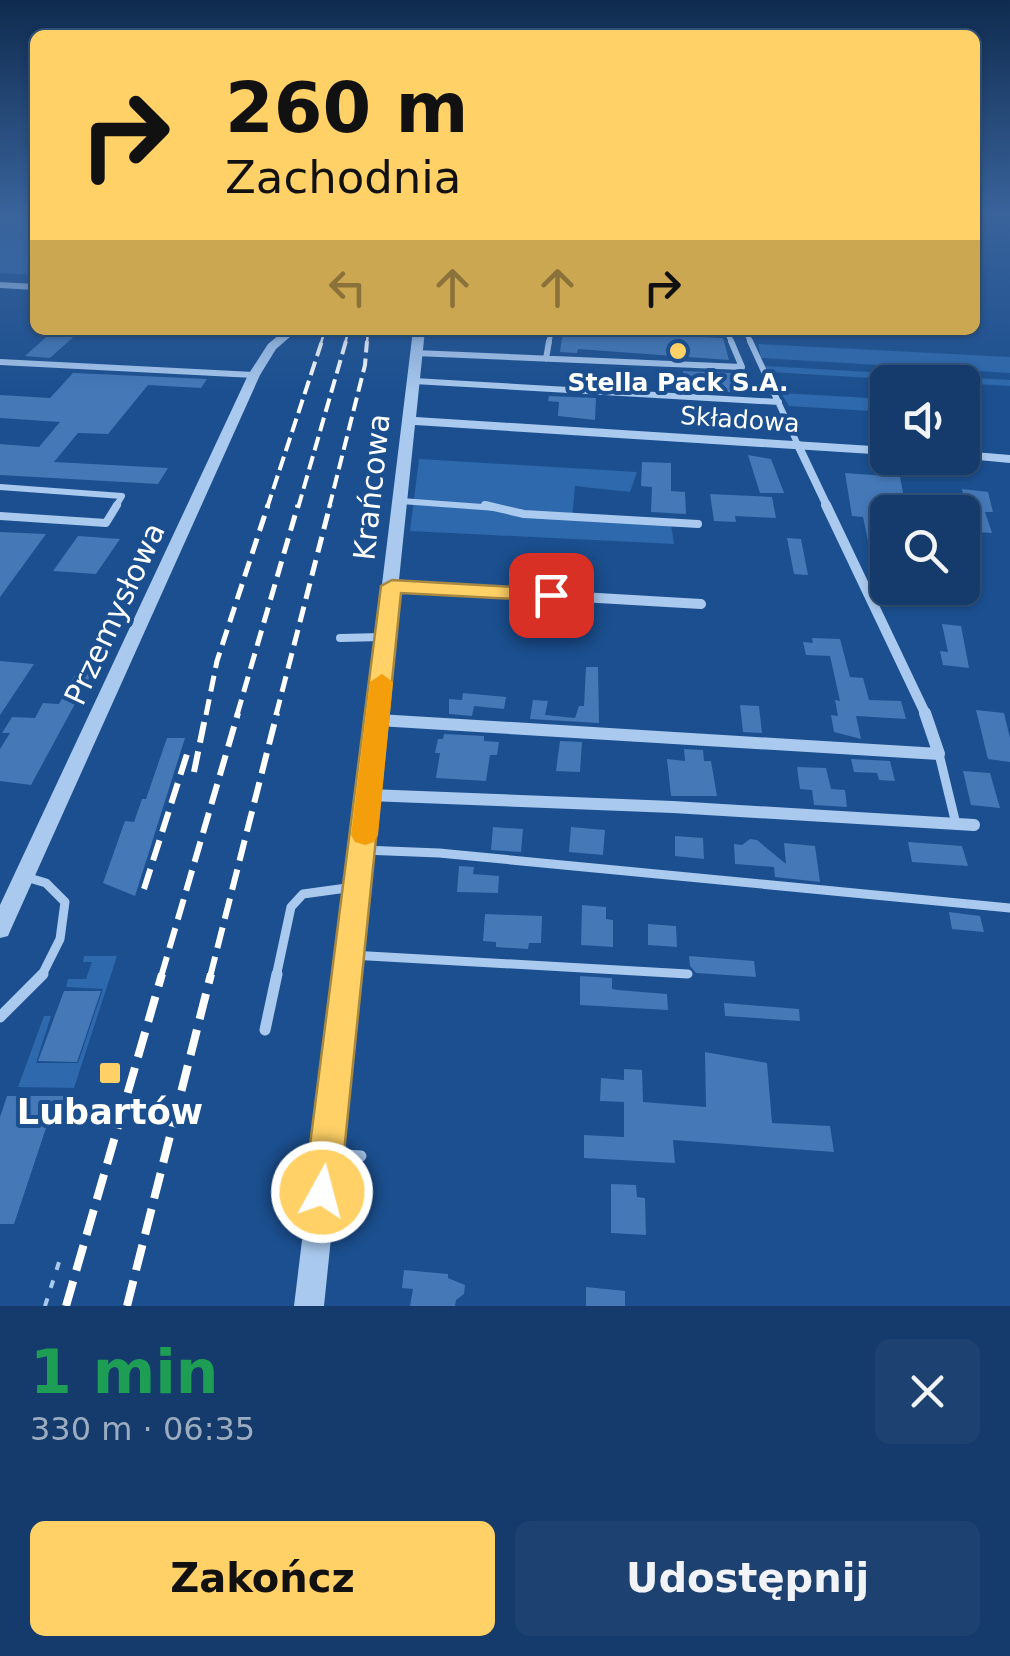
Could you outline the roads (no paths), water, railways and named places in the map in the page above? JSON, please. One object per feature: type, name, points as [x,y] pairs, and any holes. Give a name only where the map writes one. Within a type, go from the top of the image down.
[{"type":"street","points":[[0,285],[30,287]]},
{"type":"street","name":"Przemysłowa","points":[[0,929],[254,376],[272,347],[286,335]]},
{"type":"street","name":"Krańcowa","points":[[308,1306],[378,720],[418,335]]},
{"type":"street","name":"Składowa","points":[[410,421],[870,449]]},
{"type":"street","points":[[378,720],[938,754],[932,728],[798,445]]},
{"type":"street","points":[[980,457],[1010,458]]},
{"type":"street","points":[[392,586],[701,604]]},
{"type":"street","points":[[369,795],[672,807],[974,825]]},
{"type":"lane","points":[[546,359],[550,335]]},
{"type":"lane","name":"Składowa","points":[[416,353],[742,368],[728,335]]},
{"type":"lane","points":[[747,335],[798,445]]},
{"type":"lane","points":[[0,362],[254,376]]},
{"type":"lane","points":[[414,381],[779,402]]},
{"type":"lane","points":[[0,488],[122,496],[106,523],[0,516]]},
{"type":"lane","points":[[401,500],[485,505],[524,514],[698,524]]},
{"type":"lane","points":[[340,638],[386,637]]},
{"type":"lane","points":[[938,754],[956,824]]},
{"type":"lane","points":[[363,850],[439,853],[1010,908]]},
{"type":"lane","points":[[0,1016],[38,984],[51,966],[65,924],[64,902],[46,883],[25,876]]},
{"type":"lane","points":[[265,1030],[292,908],[303,894],[322,888],[359,887]]},
{"type":"lane","points":[[350,955],[688,974]]},
{"type":"lane","points":[[327,1154],[361,1156]]},
{"type":"railway","points":[[321,343],[323,335]]},
{"type":"railway","points":[[345,343],[347,335]]},
{"type":"railway","points":[[367,343],[368,335]]},
{"type":"railway","points":[[267,508],[322,341]]},
{"type":"railway","points":[[298,508],[346,341]]},
{"type":"railway","points":[[329,508],[365,365],[367,341]]},
{"type":"railway","points":[[206,715],[217,661],[268,505]]},
{"type":"railway","points":[[237,715],[298,505]]},
{"type":"railway","points":[[276,715],[330,505]]},
{"type":"railway","points":[[194,772],[206,713]]},
{"type":"railway","points":[[161,977],[238,713]]},
{"type":"railway","points":[[210,977],[277,713]]},
{"type":"railway","points":[[144,889],[188,751]]},
{"type":"railway","points":[[66,1306],[162,974]]},
{"type":"railway","points":[[127,1306],[211,974]]},
{"type":"place","name":"Stella Pack S.A.","points":[[678,351]]},
{"type":"place","name":"Lubartów","points":[[110,1073]]}]
